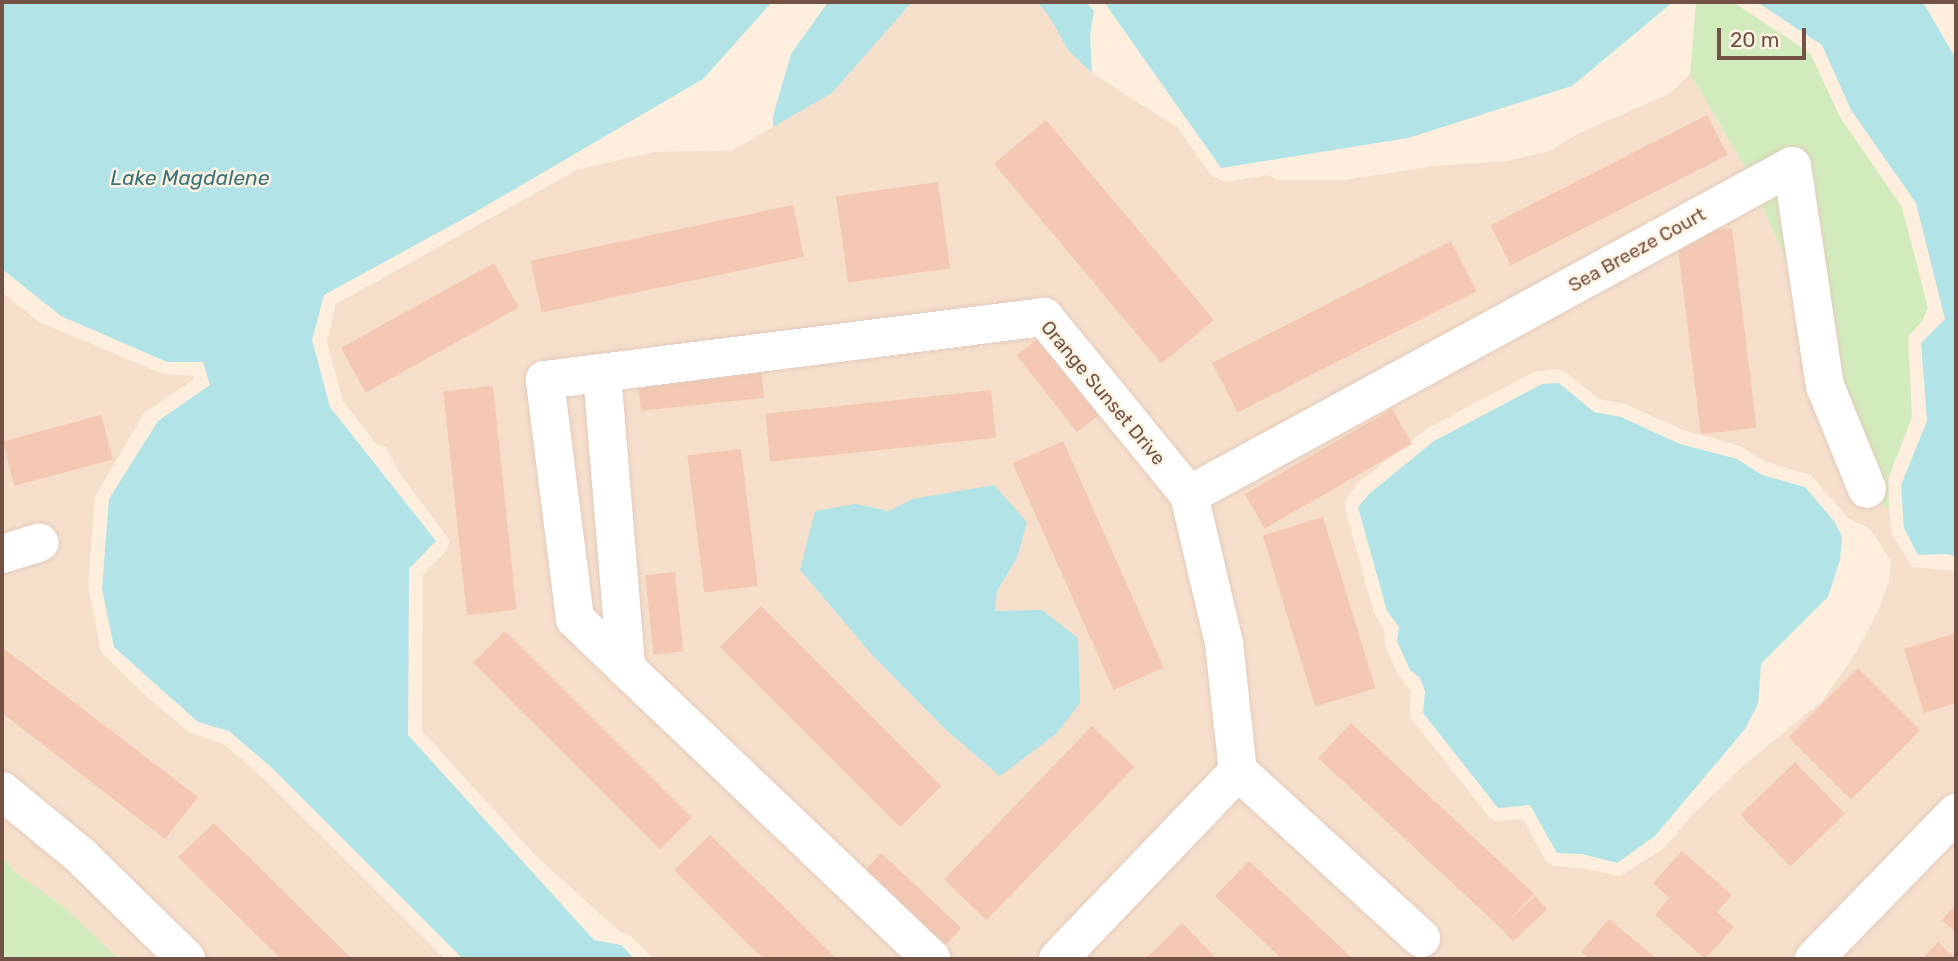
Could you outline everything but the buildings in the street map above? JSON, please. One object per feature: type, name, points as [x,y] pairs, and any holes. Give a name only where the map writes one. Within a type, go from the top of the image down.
[{"type":"street","name":"Sea Breeze Court","points":[[1189,495],[1792,166],[1825,386],[1867,489]]},
{"type":"street","name":"Orange Sunset Drive","points":[[932,959],[575,619],[545,380],[1044,317],[1189,495],[1224,643],[1238,771]]},
{"type":"street","points":[[602,373],[626,668]]},
{"type":"street","points":[[2,554],[39,543]]},
{"type":"street","points":[[1058,959],[1238,771],[1421,938]]},
{"type":"street","points":[[2,791],[81,856],[186,959]]},
{"type":"street","points":[[1814,959],[1956,813]]},
{"type":"shaded area","points":[[912,2],[1037,2],[1049,16],[1068,50],[1092,73],[1177,127],[1211,175],[1225,182],[1268,175],[1277,180],[1345,180],[1433,166],[1506,161],[1550,151],[1579,133],[1669,94],[1690,74],[1744,165],[1804,301],[1854,479],[1889,510],[1892,534],[1912,567],[1956,571],[1956,788],[1789,959],[653,959],[631,936],[619,931],[537,857],[422,731],[423,575],[446,551],[450,541],[399,472],[386,447],[377,445],[343,401],[327,342],[336,304],[577,170],[654,152],[731,151],[832,93]],"holes":[[[1557,369],[1567,373],[1599,399],[1625,404],[1684,430],[1740,446],[1766,462],[1811,475],[1848,518],[1870,529],[1891,561],[1889,581],[1878,611],[1856,653],[1822,701],[1744,765],[1694,813],[1664,848],[1620,876],[1581,868],[1553,866],[1546,861],[1523,819],[1497,821],[1490,818],[1410,717],[1411,691],[1398,674],[1385,646],[1384,629],[1374,613],[1345,509],[1345,501],[1359,482],[1426,429],[1534,372]],[[912,499],[1017,558],[997,591],[995,611],[1042,610],[1000,776],[946,730],[873,656],[800,570],[856,504],[889,511]]]},
{"type":"shaded area","points":[[2,292],[39,322],[163,374],[193,376],[194,379],[145,412],[95,496],[88,586],[101,652],[147,697],[190,733],[224,744],[262,777],[445,959],[119,959],[63,906],[16,873],[2,857]]},
{"type":"shaded area","points":[[1956,837],[1956,959],[1838,959]]},
{"type":"green space","points":[[1696,2],[1733,2],[1810,53],[1840,117],[1902,207],[1928,308],[1922,321],[1908,337],[1912,417],[1888,479],[1889,510],[1854,480],[1804,301],[1744,165],[1690,74]]},
{"type":"green space","points":[[2,857],[16,873],[63,906],[119,959],[2,959]]},
{"type":"water","name":"Lake Magdalene","points":[[2,2],[772,2],[703,79],[472,214],[324,295],[312,340],[330,407],[436,541],[409,569],[408,735],[594,940],[621,945],[635,959],[463,959],[271,767],[229,731],[198,722],[114,647],[102,589],[109,499],[158,421],[210,385],[203,362],[167,362],[61,316],[2,269]]},
{"type":"water","points":[[828,2],[912,2],[832,93],[773,127],[773,116],[791,54]]},
{"type":"water","points":[[1037,2],[1086,2],[1094,11],[1090,35],[1092,73],[1068,50],[1049,16]]},
{"type":"water","points":[[1104,2],[1673,2],[1572,86],[1408,138],[1221,168]]},
{"type":"water","points":[[1757,2],[1923,2],[1956,59],[1956,557],[1947,554],[1918,555],[1904,528],[1901,485],[1927,421],[1921,343],[1945,319],[1916,203],[1851,110],[1822,45]]},
{"type":"water","points":[[1559,383],[1594,412],[1621,417],[1680,444],[1737,459],[1762,475],[1805,487],[1834,521],[1842,536],[1840,560],[1828,597],[1761,664],[1758,704],[1745,729],[1655,836],[1617,863],[1582,854],[1557,853],[1530,805],[1498,808],[1423,713],[1425,691],[1420,678],[1410,670],[1397,641],[1399,627],[1387,611],[1358,507],[1369,494],[1434,441],[1542,384]]},
{"type":"water","points":[[994,485],[1027,522],[1017,558],[997,591],[995,611],[1042,610],[1078,638],[1080,703],[1057,733],[1000,776],[946,730],[873,656],[800,570],[815,511],[856,504],[889,511],[912,499]]}]
